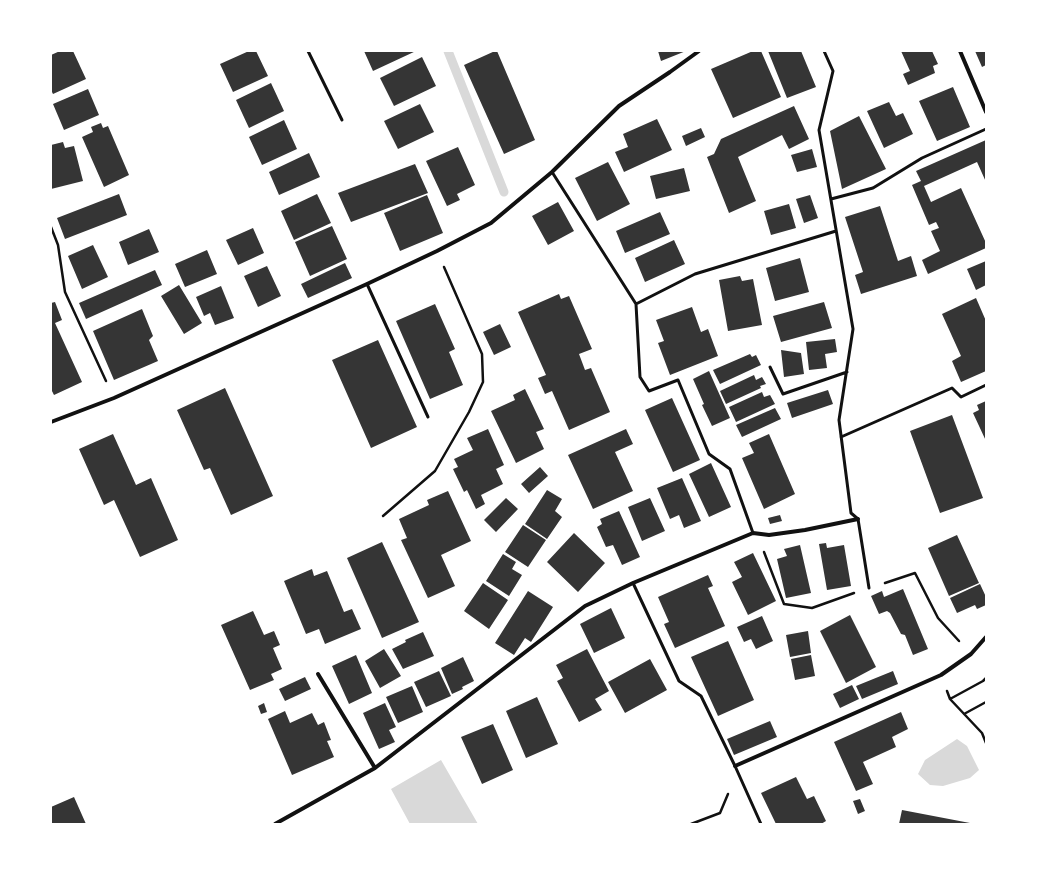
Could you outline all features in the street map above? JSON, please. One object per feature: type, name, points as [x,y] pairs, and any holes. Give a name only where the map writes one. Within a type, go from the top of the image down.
[{"type":"street","points":[[51,422],[114,398],[367,284],[437,251],[491,223],[552,172],[619,106],[699,51]]},
{"type":"street","points":[[960,51],[986,112]]},
{"type":"street","points":[[275,824],[375,768],[585,606],[752,533],[769,535],[805,530],[858,519]]},
{"type":"street","points":[[735,766],[941,675],[971,654],[986,637]]},
{"type":"street","points":[[318,674],[375,768]]},
{"type":"lane","points":[[308,51],[342,120]]},
{"type":"lane","points":[[824,51],[832,71],[819,130],[853,329],[839,420],[851,513],[858,519],[868,588]]},
{"type":"lane","points":[[831,199],[873,188],[922,158],[986,128]]},
{"type":"lane","points":[[552,172],[636,304],[640,377],[649,391],[678,380],[709,454],[730,469],[752,533]]},
{"type":"lane","points":[[636,304],[695,274],[836,231]]},
{"type":"lane","points":[[367,284],[428,417]]},
{"type":"lane","points":[[770,367],[782,394],[847,372]]},
{"type":"lane","points":[[841,437],[952,388],[961,397],[986,385]]},
{"type":"lane","points":[[633,584],[679,681],[701,696],[761,824]]},
{"type":"path","points":[[51,227],[58,245],[65,292],[114,398]]},
{"type":"path","points":[[383,516],[435,471],[470,412],[483,382],[482,354],[437,251]]},
{"type":"path","points":[[941,675],[950,699],[982,733],[986,743]]},
{"type":"path","points":[[950,699],[986,678]]},
{"type":"path","points":[[964,714],[986,702]]},
{"type":"path","points":[[691,824],[720,814],[729,792],[735,766]]},
{"type":"shaded area","points":[[957,739],[967,746],[979,770],[970,778],[943,786],[930,785],[918,774],[925,760]]},
{"type":"shaded area","points":[[441,760],[478,824],[410,824],[391,789]]},
{"type":"building","points":[[60,51],[73,51],[86,79],[53,94],[51,90],[51,55]]},
{"type":"building","points":[[249,51],[256,51],[268,76],[233,92],[220,64]]},
{"type":"building","points":[[364,51],[416,51],[373,71]]},
{"type":"building","points":[[497,51],[535,140],[504,154],[464,65]]},
{"type":"building","points":[[658,51],[686,51],[661,61]]},
{"type":"building","points":[[753,51],[761,51],[781,97],[733,118],[711,69]]},
{"type":"building","points":[[768,51],[801,51],[816,87],[787,98]]},
{"type":"building","points":[[901,51],[932,51],[938,64],[933,66],[935,73],[908,85],[903,74],[910,71]]},
{"type":"building","points":[[975,51],[986,51],[986,65],[982,67]]},
{"type":"building","points":[[422,57],[436,86],[394,106],[380,78]]},
{"type":"building","points":[[271,83],[284,111],[249,128],[236,100]]},
{"type":"building","points":[[953,87],[970,127],[937,141],[919,101]]},
{"type":"building","points":[[88,89],[99,115],[64,130],[53,104]]},
{"type":"building","points":[[889,102],[896,116],[903,113],[913,134],[884,148],[867,111]]},
{"type":"building","points":[[420,104],[434,132],[398,149],[384,121]]},
{"type":"building","points":[[794,106],[809,139],[789,149],[782,135],[738,157],[756,201],[729,213],[707,157],[714,154],[721,139]]},
{"type":"building","points":[[859,116],[886,169],[842,189],[830,131]]},
{"type":"building","points":[[657,119],[672,150],[624,172],[615,152],[628,147],[623,134]]},
{"type":"building","points":[[284,120],[297,149],[262,165],[249,137]]},
{"type":"building","points":[[101,123],[103,128],[108,126],[129,175],[104,187],[82,137],[93,132],[91,127]]},
{"type":"building","points":[[701,128],[705,137],[686,146],[682,136]]},
{"type":"building","points":[[986,140],[986,182],[977,162],[924,186],[931,202],[961,188],[986,243],[986,248],[928,274],[922,260],[940,251],[931,231],[939,228],[936,222],[929,225],[912,185],[921,181],[916,171]]},
{"type":"building","points":[[63,142],[65,148],[74,146],[83,181],[51,189],[51,145]]},
{"type":"building","points":[[458,147],[475,185],[457,194],[460,200],[447,206],[426,161]]},
{"type":"building","points":[[812,149],[817,167],[797,172],[791,155]]},
{"type":"building","points":[[309,153],[320,177],[279,195],[269,172]]},
{"type":"building","points":[[608,162],[630,204],[597,221],[575,178]]},
{"type":"building","points":[[415,164],[428,193],[351,222],[338,193]]},
{"type":"building","points":[[684,168],[690,191],[656,199],[650,176]]},
{"type":"building","points":[[119,194],[127,215],[65,239],[57,218]]},
{"type":"building","points":[[317,194],[331,223],[294,240],[281,211]]},
{"type":"building","points":[[427,195],[443,233],[400,251],[384,213]]},
{"type":"building","points":[[810,195],[818,218],[804,223],[796,199]]},
{"type":"building","points":[[558,202],[574,231],[548,245],[532,216]]},
{"type":"building","points":[[789,204],[796,228],[771,235],[764,211]]},
{"type":"building","points":[[880,206],[898,261],[911,256],[917,276],[861,294],[855,275],[863,272],[845,217]]},
{"type":"building","points":[[660,212],[670,234],[625,253],[616,231]]},
{"type":"building","points":[[332,226],[347,259],[310,276],[295,242]]},
{"type":"building","points":[[253,228],[264,253],[238,265],[226,240]]},
{"type":"building","points":[[149,229],[159,252],[128,265],[119,242]]},
{"type":"building","points":[[674,240],[685,264],[645,282],[635,258]]},
{"type":"building","points":[[93,245],[108,277],[82,289],[68,256]]},
{"type":"building","points":[[207,250],[217,274],[185,287],[175,264]]},
{"type":"building","points":[[800,258],[809,292],[775,301],[766,268]]},
{"type":"building","points":[[986,261],[986,285],[976,290],[967,269]]},
{"type":"building","points":[[345,263],[352,278],[308,298],[301,284]]},
{"type":"building","points":[[267,266],[281,296],[258,307],[244,276]]},
{"type":"building","points":[[155,270],[162,285],[86,319],[79,303]]},
{"type":"building","points":[[740,276],[742,281],[753,279],[762,325],[728,331],[719,280]]},
{"type":"building","points":[[179,285],[202,323],[184,334],[161,296]]},
{"type":"building","points":[[221,286],[234,318],[215,325],[210,313],[204,316],[196,297]]},
{"type":"building","points":[[559,294],[561,299],[569,296],[592,349],[579,354],[585,370],[591,368],[610,412],[569,430],[552,391],[545,394],[538,378],[546,375],[518,312]]},
{"type":"building","points":[[976,298],[986,321],[986,371],[961,382],[952,361],[961,356],[942,314]]},
{"type":"building","points":[[55,302],[62,320],[55,323],[82,382],[54,395],[51,389],[51,303]]},
{"type":"building","points":[[824,302],[832,328],[781,342],[773,316]]},
{"type":"building","points":[[435,304],[455,349],[449,352],[463,385],[430,399],[396,321]]},
{"type":"building","points":[[692,307],[701,332],[708,329],[718,356],[670,375],[658,343],[664,341],[656,320]]},
{"type":"building","points":[[142,309],[153,336],[149,340],[158,361],[114,380],[93,331]]},
{"type":"building","points":[[500,324],[511,347],[494,355],[483,332]]},
{"type":"building","points":[[835,339],[837,352],[825,354],[827,368],[809,370],[806,342]]},
{"type":"building","points":[[378,340],[417,427],[371,448],[332,360]]},
{"type":"building","points":[[781,350],[801,353],[804,374],[784,377]]},
{"type":"building","points":[[750,354],[752,357],[756,355],[761,365],[720,384],[713,370]]},
{"type":"building","points":[[709,371],[730,418],[712,426],[702,405],[704,404],[693,379]]},
{"type":"building","points":[[754,375],[756,380],[762,377],[766,384],[760,386],[761,388],[726,404],[720,391]]},
{"type":"building","points":[[225,388],[273,496],[231,515],[210,468],[204,470],[177,410]]},
{"type":"building","points":[[525,389],[544,429],[536,432],[544,449],[516,463],[491,411],[515,400],[513,395]]},
{"type":"building","points":[[828,390],[833,404],[792,418],[787,403]]},
{"type":"building","points":[[762,392],[764,397],[770,395],[775,404],[736,422],[729,407]]},
{"type":"building","points":[[672,398],[700,460],[673,472],[645,410]]},
{"type":"building","points":[[986,401],[986,441],[973,413],[979,410],[977,405]]},
{"type":"building","points":[[775,408],[781,419],[742,437],[736,425]]},
{"type":"building","points":[[952,415],[983,498],[940,513],[910,431]]},
{"type":"building","points":[[488,429],[504,465],[496,469],[503,484],[481,495],[485,504],[476,509],[467,490],[464,492],[453,469],[458,467],[454,459],[473,450],[467,438]]},
{"type":"building","points":[[626,429],[633,444],[615,452],[633,491],[593,509],[568,455]]},
{"type":"building","points":[[113,434],[136,485],[151,478],[178,540],[140,557],[114,500],[104,505],[79,449]]},
{"type":"building","points":[[769,434],[795,494],[764,509],[742,458],[754,453],[749,443]]},
{"type":"building","points":[[711,463],[731,507],[709,517],[689,474]]},
{"type":"building","points":[[540,467],[548,476],[529,493],[521,484]]},
{"type":"building","points":[[682,478],[701,521],[684,528],[679,515],[670,519],[657,488]]},
{"type":"building","points":[[547,490],[562,499],[555,511],[562,517],[547,539],[525,524]]},
{"type":"building","points":[[448,491],[471,541],[441,555],[455,586],[428,598],[401,540],[407,538],[399,519],[429,505],[427,500]]},
{"type":"building","points":[[506,498],[518,509],[496,532],[484,520]]},
{"type":"building","points":[[650,498],[665,531],[642,541],[628,507]]},
{"type":"building","points":[[619,511],[640,557],[622,565],[613,545],[606,547],[597,527],[602,524],[600,519]]},
{"type":"building","points":[[780,515],[782,521],[770,524],[768,518]]},
{"type":"building","points":[[523,525],[546,540],[528,567],[505,552]]},
{"type":"building","points":[[574,533],[605,563],[578,592],[547,562]]},
{"type":"building","points":[[957,535],[979,583],[949,596],[928,548]]},
{"type":"building","points":[[382,542],[419,622],[382,638],[347,558]]},
{"type":"building","points":[[826,543],[827,548],[844,545],[851,586],[827,590],[819,544]]},
{"type":"building","points":[[800,545],[811,593],[786,598],[777,559],[787,556],[784,549]]},
{"type":"building","points":[[753,553],[776,601],[748,615],[732,582],[742,577],[734,562]]},
{"type":"building","points":[[503,554],[516,562],[512,569],[522,575],[509,596],[486,581]]},
{"type":"building","points":[[312,569],[314,576],[327,571],[344,612],[352,609],[361,629],[325,644],[319,629],[306,634],[284,581]]},
{"type":"building","points":[[708,575],[713,586],[708,588],[725,626],[675,648],[664,624],[669,622],[658,597]]},
{"type":"building","points":[[483,583],[508,600],[489,629],[464,611]]},
{"type":"building","points":[[980,584],[986,597],[986,605],[977,609],[975,605],[957,613],[950,598]]},
{"type":"building","points":[[903,589],[928,649],[913,655],[905,635],[901,634],[890,613],[887,611],[879,614],[871,596],[882,591],[884,597]]},
{"type":"building","points":[[528,591],[553,607],[531,642],[525,638],[514,655],[495,643]]},
{"type":"building","points":[[611,608],[625,638],[594,653],[580,624]]},
{"type":"building","points":[[253,611],[264,635],[274,631],[280,645],[273,648],[282,669],[271,674],[274,680],[250,690],[221,625]]},
{"type":"building","points":[[850,615],[876,667],[846,683],[820,631]]},
{"type":"building","points":[[762,616],[773,641],[756,649],[751,639],[744,642],[737,627]]},
{"type":"building","points":[[808,631],[811,653],[790,657],[786,635]]},
{"type":"building","points":[[423,632],[434,656],[403,669],[392,649],[406,642],[405,640]]},
{"type":"building","points":[[728,641],[754,700],[718,716],[691,657]]},
{"type":"building","points":[[384,649],[401,676],[380,688],[365,661]]},
{"type":"building","points":[[587,649],[609,691],[595,699],[602,710],[579,722],[557,681],[563,678],[556,665]]},
{"type":"building","points":[[356,655],[372,693],[349,704],[332,666]]},
{"type":"building","points":[[811,655],[815,676],[795,680],[791,659]]},
{"type":"building","points":[[463,657],[474,681],[462,687],[463,689],[452,694],[441,668]]},
{"type":"building","points":[[650,659],[667,690],[625,713],[608,682]]},
{"type":"building","points":[[439,671],[451,696],[426,707],[414,682]]},
{"type":"building","points":[[893,671],[898,684],[862,699],[856,686]]},
{"type":"building","points":[[305,677],[311,689],[285,701],[279,689]]},
{"type":"building","points":[[852,685],[859,699],[840,708],[833,694]]},
{"type":"building","points":[[412,686],[423,712],[398,723],[386,697]]},
{"type":"building","points":[[537,697],[558,744],[526,758],[506,711]]},
{"type":"building","points":[[264,703],[267,712],[261,714],[258,706]]},
{"type":"building","points":[[385,703],[396,727],[389,730],[395,742],[379,749],[363,713]]},
{"type":"building","points":[[285,711],[290,723],[312,713],[318,725],[324,722],[331,740],[327,741],[334,757],[292,775],[268,719]]},
{"type":"building","points":[[901,712],[908,729],[892,737],[896,747],[863,762],[873,784],[856,791],[834,742]]},
{"type":"building","points":[[770,721],[777,737],[734,755],[727,739]]},
{"type":"building","points":[[493,724],[513,770],[482,784],[461,737]]},
{"type":"building","points":[[796,777],[807,799],[814,796],[826,821],[821,824],[776,824],[761,793]]},
{"type":"building","points":[[74,797],[86,824],[51,824],[51,807]]},
{"type":"building","points":[[860,799],[865,811],[858,814],[853,801]]},
{"type":"building","points":[[902,810],[970,823],[970,824],[899,824]]},
{"type":"waterway","points":[[448,51],[504,192]]}]
